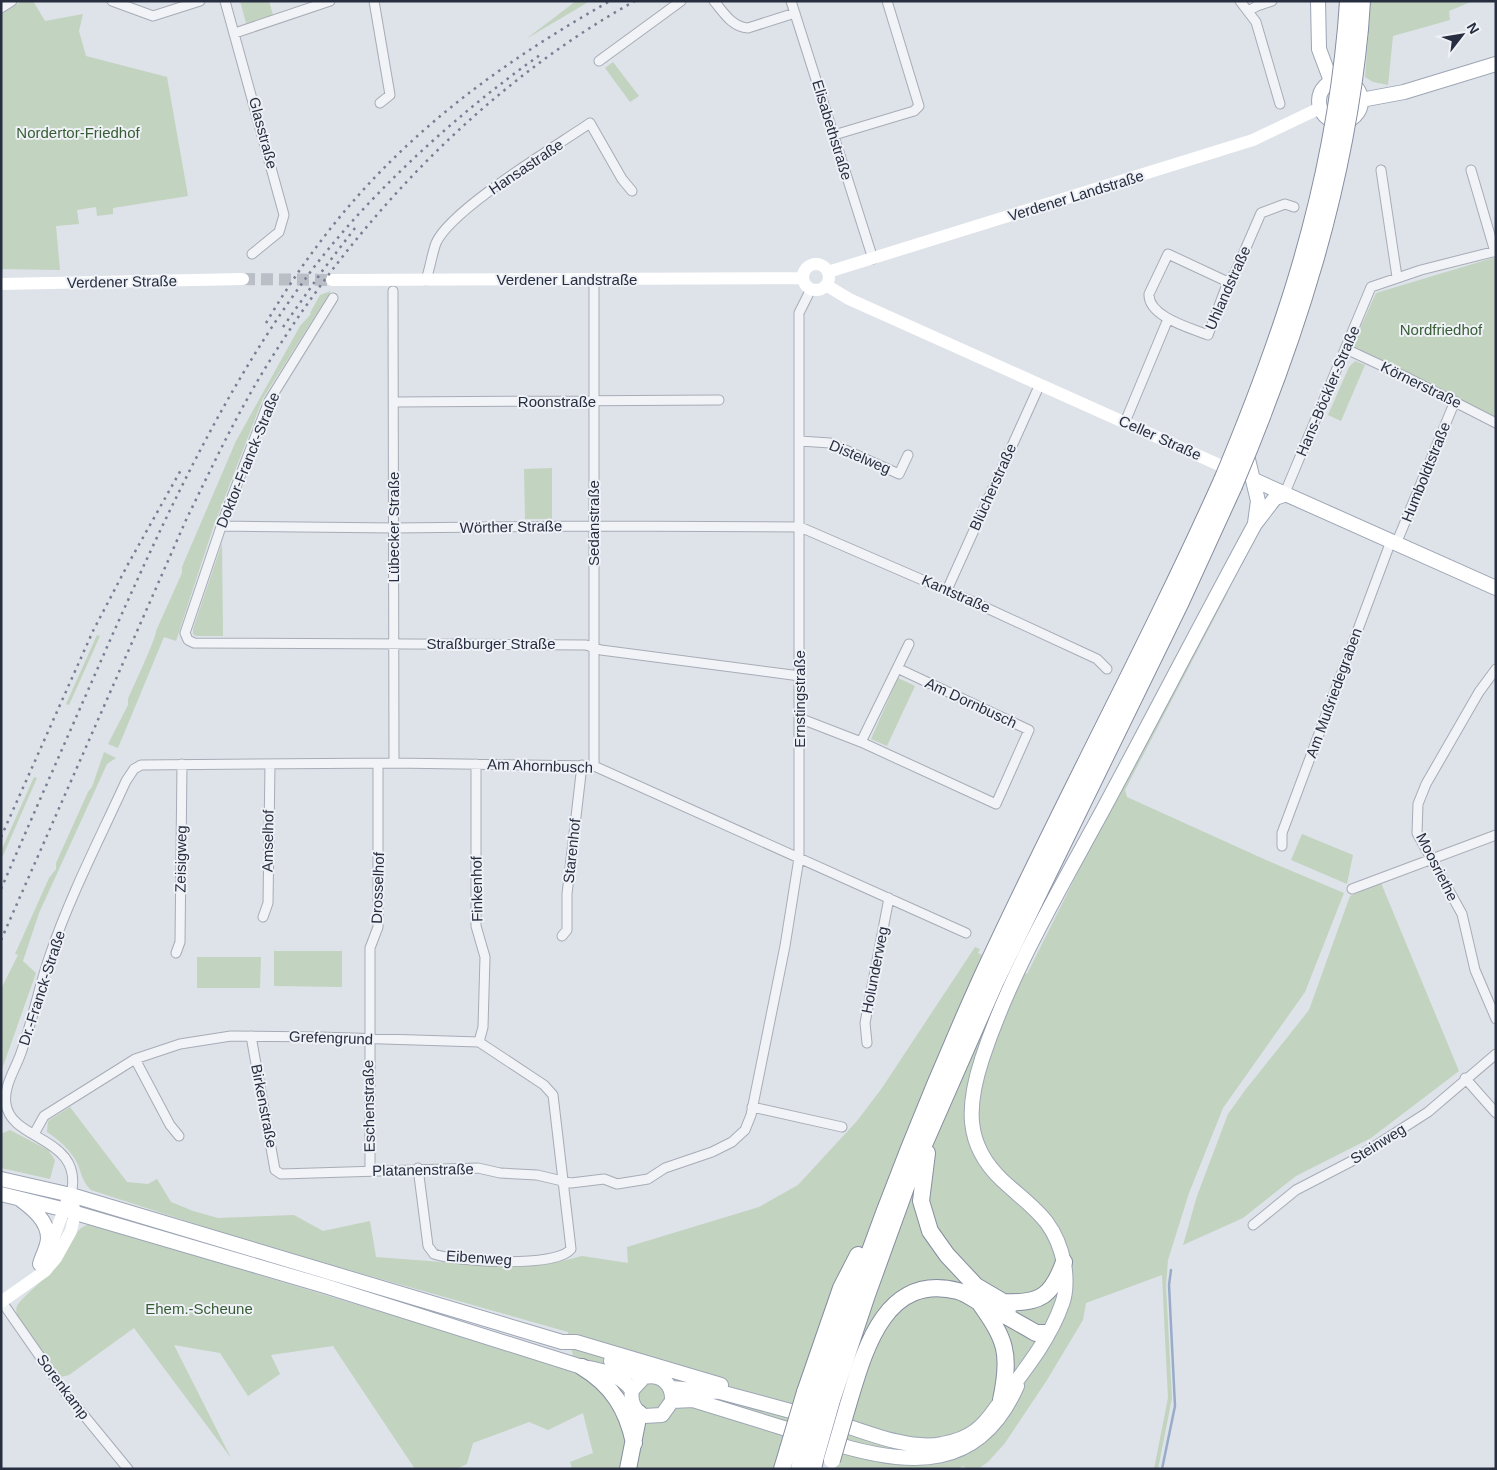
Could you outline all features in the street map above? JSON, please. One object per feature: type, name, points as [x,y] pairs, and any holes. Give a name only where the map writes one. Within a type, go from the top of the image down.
[{"type":"highway","points":[[1348,1],[1353,28]]},
{"type":"highway","points":[[814,1459],[826,1399],[886,1240],[931,1129],[998,976],[1181,602],[1228,483],[1306,249],[1328,157],[1353,28],[1362,1]]},
{"type":"highway","points":[[799,1469],[814,1459],[826,1399],[851,1297],[887,1200],[922,1114],[980,981],[1168,598],[1228,483]]},
{"type":"highway","points":[[931,1129],[921,1201],[930,1231],[947,1255],[976,1286],[1040,1323],[1047,1333]]},
{"type":"highway","points":[[1004,1302],[1026,1303],[1039,1299],[1056,1281],[1064,1262]]},
{"type":"highway","points":[[826,1399],[889,1310],[912,1292],[936,1288],[960,1291],[1036,1333],[1047,1333]]},
{"type":"highway","points":[[979,1302],[999,1330],[1007,1356],[1001,1400]]},
{"type":"highway","points":[[582,1367],[606,1384],[616,1396],[626,1414],[634,1443]]},
{"type":"highway","points":[[628,1469],[634,1443],[645,1415]]},
{"type":"highway","points":[[634,1469],[644,1432],[645,1415]]},
{"type":"highway","points":[[782,1469],[814,1459]]},
{"type":"main road","points":[[1318,1],[1318,42],[1331,81]]},
{"type":"main road","points":[[1361,100],[1404,92],[1496,64]]},
{"type":"main road","points":[[1345,80],[1351,82],[1360,93],[1361,100],[1357,113],[1352,118],[1342,122],[1328,118],[1320,108],[1319,102],[1322,90],[1331,81],[1345,80]]},
{"type":"main road","name":"Verdener Landstraße","points":[[827,279],[873,259],[1253,140],[1320,108]]},
{"type":"main road","points":[[1255,524],[1258,502],[1254,480],[1246,457],[1252,426],[1280,350],[1311,256],[1342,122]]},
{"type":"main road","points":[[815,264],[824,267],[827,279],[819,290],[811,289],[806,285],[803,278],[807,267],[815,264]]},
{"type":"main road","name":"Verdener Landstraße","points":[[332,280],[803,278]]},
{"type":"main road","name":"Verdener Straße","points":[[1,284],[244,279]]},
{"type":"main road","name":"Celler Straße","points":[[827,279],[849,299],[1284,495],[1496,588]]},
{"type":"main road","points":[[671,1395],[720,1392],[818,1417],[908,1444],[926,1446],[961,1439],[976,1431],[990,1417],[1001,1400],[1020,1378],[1062,1305],[1065,1291],[1064,1262],[1057,1239],[1043,1215],[1002,1180],[982,1155],[970,1116],[972,1091],[1000,1014],[1044,921],[1255,524],[1275,498],[1284,495]]},
{"type":"main road","points":[[1,1179],[71,1195],[562,1342],[585,1345],[809,1411],[818,1417]]},
{"type":"main road","points":[[1,1194],[69,1211],[334,1289],[582,1367],[617,1376],[626,1382],[632,1390],[632,1402],[645,1415],[666,1411],[671,1395],[667,1382],[656,1376],[644,1377],[619,1364],[572,1350],[562,1342]]},
{"type":"main road","points":[[2,1302],[44,1271],[56,1258],[70,1231],[69,1211],[71,1195]]},
{"type":"main road","points":[[18,1198],[41,1218],[46,1230],[48,1238],[40,1264]]},
{"type":"main road","points":[[25,1285],[40,1264],[69,1211]]},
{"type":"main road","points":[[632,1390],[644,1377]]},
{"type":"main road","points":[[671,1395],[693,1400],[889,1461],[917,1467],[943,1466],[971,1456],[989,1439],[1011,1405],[1020,1378]]},
{"type":"street","points":[[1,8],[12,1]]},
{"type":"street","points":[[112,1],[153,16],[200,1]]},
{"type":"street","name":"Glasstraße","points":[[225,1],[284,216],[279,232],[252,254]]},
{"type":"street","points":[[235,33],[330,1]]},
{"type":"street","points":[[374,1],[390,95],[380,103]]},
{"type":"street","points":[[599,61],[681,1]]},
{"type":"street","points":[[714,1],[735,26],[741,28],[748,28],[795,13]]},
{"type":"street","name":"Elisabethstraße","points":[[791,1],[873,259]]},
{"type":"street","points":[[834,135],[914,111],[919,106],[887,1]]},
{"type":"street","points":[[1240,1],[1256,22],[1280,104]]},
{"type":"street","points":[[1248,11],[1272,1]]},
{"type":"street","name":"Hansastraße","points":[[426,280],[437,242],[456,218],[482,197],[590,123],[622,179],[632,191]]},
{"type":"street","points":[[1381,170],[1397,277],[1495,252],[1471,170]]},
{"type":"street","name":"Uhlandstraße","points":[[1168,319],[1208,336],[1228,282],[1235,273],[1261,213],[1285,204],[1294,207]]},
{"type":"street","points":[[1124,422],[1168,319],[1161,316],[1149,299],[1149,294],[1168,254],[1228,282]]},
{"type":"street","name":"Hans-Böckler-Straße","points":[[1284,495],[1372,287],[1397,277]]},
{"type":"street","name":"Sedanstraße","points":[[594,280],[594,766]]},
{"type":"street","name":"Ernstingstraße","points":[[564,1182],[604,1179],[617,1184],[648,1179],[665,1168],[712,1152],[732,1142],[745,1130],[752,1107],[785,946],[799,858],[799,313],[811,289]]},
{"type":"street","name":"Lübecker Straße","points":[[393,292],[394,763]]},
{"type":"street","name":"Doktor-Franck-Straße","points":[[185,633],[221,526],[269,400],[333,298]]},
{"type":"street","name":"Körnerstraße","points":[[1346,350],[1455,401],[1496,423]]},
{"type":"street","name":"Blücherstraße","points":[[947,590],[1040,384]]},
{"type":"street","name":"Roonstraße","points":[[394,402],[719,400]]},
{"type":"street","name":"Humboldtstraße","points":[[1394,542],[1455,401]]},
{"type":"street","name":"Distelweg","points":[[800,441],[830,443],[899,474],[908,455]]},
{"type":"street","name":"Wörther Straße","points":[[221,526],[394,528],[594,526],[800,527]]},
{"type":"street","name":"Kantstraße","points":[[800,527],[947,590],[1097,660],[1107,669]]},
{"type":"street","name":"Am Mußriedegraben","points":[[1282,846],[1282,833],[1394,542]]},
{"type":"street","name":"Straßburger Straße","points":[[185,633],[188,640],[194,643],[586,645],[594,648],[800,676]]},
{"type":"street","points":[[862,742],[909,644]]},
{"type":"street","name":"Am Dornbusch","points":[[800,718],[862,742],[996,804],[1029,730],[897,668]]},
{"type":"street","name":"Moosriethe","points":[[1496,669],[1479,692],[1430,776],[1418,804],[1417,833],[1430,860],[1462,914],[1475,970],[1496,1019]]},
{"type":"street","name":"Am Ahornbusch","points":[[138,767],[182,764],[394,763],[594,766],[966,933]]},
{"type":"street","name":"Zeisigweg","points":[[176,953],[180,942],[182,764]]},
{"type":"street","name":"Amselhof","points":[[263,917],[268,903],[270,764]]},
{"type":"street","name":"Drosselhof","points":[[368,1040],[370,948],[378,927],[378,764]]},
{"type":"street","name":"Finkenhof","points":[[476,764],[476,926],[485,956],[483,1027],[479,1042]]},
{"type":"street","name":"Starenhof","points":[[562,936],[567,930],[567,894],[582,765]]},
{"type":"street","name":"Dr.-Franck-Straße","points":[[71,1195],[72,1178],[66,1161],[52,1144],[14,1121],[8,1113],[5,1096],[23,1048],[50,954],[62,924],[126,781],[138,767]]},
{"type":"street","points":[[1352,889],[1496,835]]},
{"type":"street","name":"Holunderweg","points":[[867,1042],[864,1023],[889,898]]},
{"type":"street","name":"Grefengrund","points":[[34,1134],[44,1116],[135,1059],[180,1044],[251,1036],[479,1042]]},
{"type":"street","name":"Birkenstraße","points":[[251,1036],[275,1170],[281,1174]]},
{"type":"street","name":"Eschenstraße","points":[[368,1040],[370,1171]]},
{"type":"street","points":[[479,1042],[544,1085],[553,1095],[564,1182]]},
{"type":"street","name":"Steinweg","points":[[1253,1224],[1296,1190],[1350,1162],[1428,1112],[1465,1078],[1496,1054]]},
{"type":"street","points":[[135,1059],[170,1126],[179,1136]]},
{"type":"street","points":[[1465,1078],[1496,1113]]},
{"type":"street","points":[[752,1107],[842,1127]]},
{"type":"street","name":"Platanenstraße","points":[[281,1174],[418,1168],[478,1168],[500,1173],[537,1175],[564,1182]]},
{"type":"street","name":"Eibenweg","points":[[418,1168],[430,1250],[440,1256],[498,1263],[543,1259],[568,1254],[572,1242],[564,1182]]},
{"type":"street","name":"Sorenkamp","points":[[2,1302],[64,1391],[128,1469]]},
{"type":"green space","name":"Nordertor-Friedhof","points":[[22,1],[33,1],[45,21],[83,14],[79,31],[86,56],[167,77],[188,196],[113,208],[113,214],[97,216],[96,207],[77,210],[79,224],[56,226],[60,270],[1,269],[1,15]]},
{"type":"green space","points":[[240,1],[269,1],[273,15],[246,23]]},
{"type":"green space","points":[[576,1],[590,1],[526,39]]},
{"type":"green space","points":[[1371,1],[1473,1],[1449,11],[1450,20],[1393,36],[1388,85],[1373,82],[1365,77]]},
{"type":"green space","points":[[613,62],[639,96],[630,102],[605,68]]},
{"type":"green space","name":"Nordfriedhof","points":[[1496,257],[1496,419],[1354,348],[1356,337],[1376,293]]},
{"type":"green space","points":[[331,291],[263,398],[213,528],[176,641],[164,637],[118,748],[108,744],[128,705],[128,699],[182,573],[182,567],[236,441],[300,326],[311,314],[320,295]]},
{"type":"green space","points":[[1355,361],[1365,365],[1341,421],[1328,415],[1349,367]]},
{"type":"green space","points":[[552,468],[552,519],[525,519],[524,469]]},
{"type":"green space","points":[[222,543],[223,636],[196,636],[193,634],[193,629]]},
{"type":"green space","name":"Ehem.-Scheune","points":[[1224,590],[1228,592],[1125,790],[1127,797],[1344,893],[1305,992],[1223,1108],[1189,1193],[1168,1260],[1166,1286],[1172,1398],[1158,1469],[1154,1469],[1168,1398],[1162,1275],[1086,1303],[1083,1320],[1047,1380],[1005,1443],[988,1462],[978,1469],[966,1469],[964,1466],[956,1469],[835,1469],[854,1407],[798,1390],[773,1469],[572,1469],[570,1462],[593,1453],[583,1413],[548,1430],[529,1422],[473,1443],[467,1464],[456,1469],[415,1469],[333,1346],[271,1355],[280,1374],[248,1396],[220,1353],[174,1345],[231,1458],[134,1328],[69,1375],[61,1377],[20,1321],[16,1310],[19,1303],[56,1266],[80,1229],[91,1224],[576,1371],[568,1332],[257,1244],[91,1190],[85,1183],[72,1155],[47,1132],[48,1121],[70,1107],[127,1182],[148,1184],[157,1179],[171,1202],[193,1211],[218,1218],[294,1215],[323,1231],[370,1221],[376,1257],[507,1267],[562,1261],[582,1256],[628,1263],[627,1247],[759,1207],[798,1185],[857,1121],[882,1088],[975,947],[980,949],[978,953],[1027,974],[1118,792]]},
{"type":"green space","points":[[97,635],[100,636],[69,705],[66,704]]},
{"type":"green space","points":[[898,678],[915,686],[887,746],[871,739]]},
{"type":"green space","points":[[104,752],[116,758],[107,764],[39,913],[23,961],[36,973],[1,1072],[1,989],[18,955],[15,954],[49,878],[56,869],[56,863],[92,787]]},
{"type":"green space","points":[[34,777],[37,778],[1,860],[1,851]]},
{"type":"green space","points":[[1302,834],[1353,855],[1347,884],[1291,860]]},
{"type":"green space","points":[[1381,883],[1459,1071],[1371,1138],[1296,1176],[1243,1218],[1183,1245],[1197,1196],[1228,1114],[1309,1010],[1350,896]]},
{"type":"green space","points":[[274,951],[342,951],[342,987],[274,986]]},
{"type":"green space","points":[[197,957],[261,957],[260,988],[197,988]]},
{"type":"green space","points":[[10,1130],[48,1150],[55,1160],[50,1179],[1,1168],[1,1134]]},
{"type":"waterway","points":[[1162,1469],[1175,1406],[1169,1285],[1171,1270]]},
{"type":"tunnel","points":[[243,279],[332,280]]},
{"type":"railway","points":[[266,323],[300,270],[336,222],[374,178],[415,138],[459,101],[506,66],[610,1]]},
{"type":"railway","points":[[1,940],[186,520],[246,401],[304,309],[384,206],[429,159],[477,114],[527,72],[580,34],[635,1]]},
{"type":"railway","points":[[1,889],[111,638],[175,500],[222,411],[274,324],[327,251],[382,189],[444,131],[508,78],[540,55]]},
{"type":"railway","points":[[283,327],[355,228]]},
{"type":"railway","points":[[1,837],[93,631],[182,468]]}]
